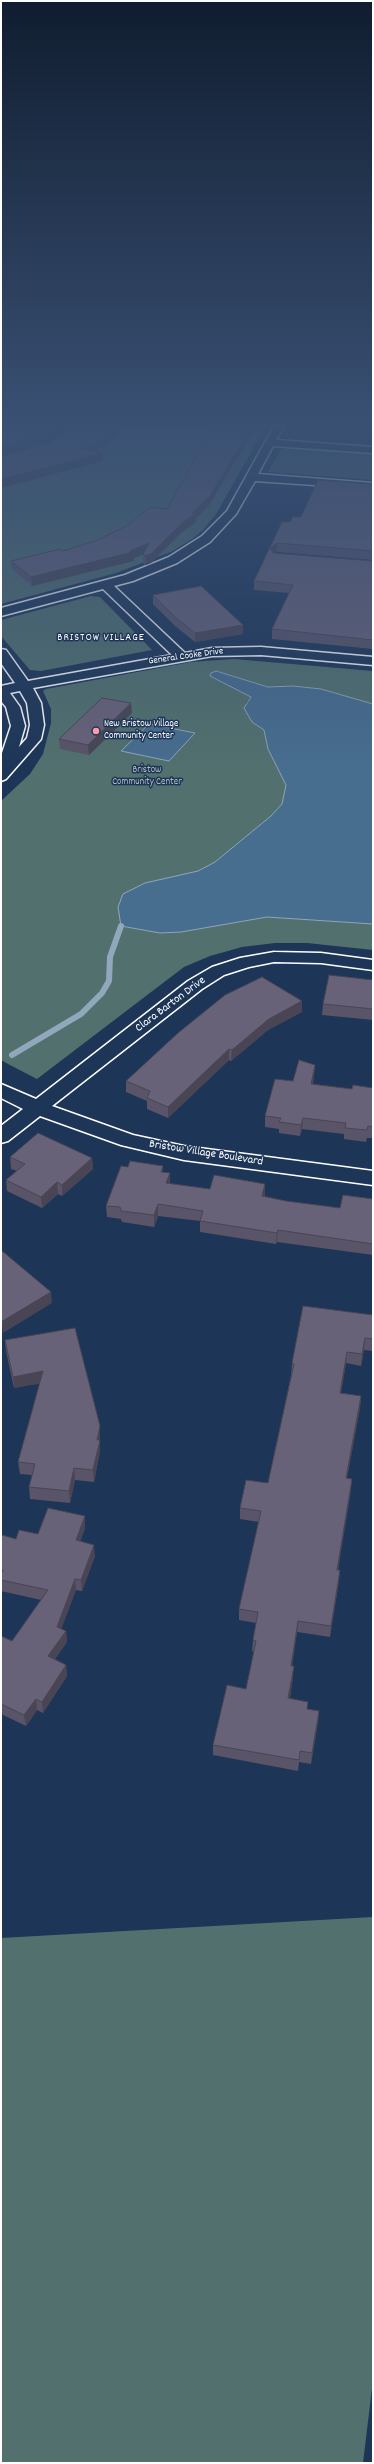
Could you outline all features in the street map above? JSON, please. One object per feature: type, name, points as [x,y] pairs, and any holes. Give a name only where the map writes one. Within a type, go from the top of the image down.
[{"type":"street","points":[[1,612],[106,585],[151,570],[173,560],[203,541]]},
{"type":"street","points":[[106,585],[181,656]]},
{"type":"street","name":"General Cooke Drive","points":[[1,690],[181,656],[246,650],[373,661]]},
{"type":"street","points":[[1,653],[24,685],[34,703],[37,725],[27,748],[2,776]]},
{"type":"street","points":[[1,690],[13,707],[18,726],[2,776]]},
{"type":"street","name":"Clara Barton Drive","points":[[1,1136],[195,985],[218,971],[246,962],[274,957],[320,958],[373,965]]},
{"type":"street","name":"Bristow Village Boulevard","points":[[1,1090],[38,1108],[128,1140],[184,1153],[373,1178]]},
{"type":"green space","points":[[1,541],[189,541],[173,551],[116,573],[1,604]]},
{"type":"green space","points":[[91,596],[100,597],[152,650],[41,671],[30,670],[1,636],[1,620]]},
{"type":"green space","name":"Bristow Community Center","points":[[234,659],[373,671],[373,704],[321,689],[293,686],[269,687],[216,671],[210,676],[251,697],[246,703],[252,722],[264,730],[268,749],[286,785],[282,804],[271,816],[215,862],[198,871],[174,877],[121,926],[160,933],[181,932],[267,917],[373,924],[373,950],[307,943],[275,943],[242,947],[210,956],[184,967],[37,1079],[1,1060],[1,801],[30,774],[43,754],[51,723],[51,709],[43,691],[46,689],[191,662]]},
{"type":"green space","points":[[373,1917],[373,2380],[363,2463],[1,2463],[1,1938]]},
{"type":"water","points":[[216,671],[268,687],[293,686],[321,689],[373,704],[373,924],[267,917],[181,932],[160,933],[121,926],[118,907],[123,894],[145,883],[198,871],[215,862],[271,816],[282,804],[286,785],[268,749],[264,730],[252,722],[244,708],[251,697],[210,676],[211,673]]},
{"type":"water","points":[[149,724],[195,733],[169,761],[121,751]]},
{"type":"building","points":[[95,541],[164,541],[151,554],[146,556],[143,554],[149,543],[130,551],[133,552],[31,577],[11,561],[60,549],[63,551]]},
{"type":"building","points":[[273,541],[373,541],[373,551],[277,543],[270,548],[273,553],[373,561],[373,640],[272,629],[293,585],[254,581]]},
{"type":"building","points":[[201,586],[243,625],[195,633],[175,617],[153,595]]},
{"type":"building","points":[[102,698],[131,703],[88,745],[59,739]]},
{"type":"building","points":[[329,975],[373,980],[373,1009],[323,1004]]},
{"type":"building","points":[[262,977],[302,1001],[269,1019],[232,1050],[229,1049],[168,1107],[147,1098],[150,1091],[126,1081],[178,1033],[225,995]]},
{"type":"building","points":[[299,1060],[315,1065],[311,1084],[352,1089],[353,1085],[373,1088],[373,1127],[368,1126],[367,1130],[345,1128],[346,1123],[303,1118],[301,1125],[279,1122],[281,1118],[265,1116],[275,1079],[293,1081]]},
{"type":"building","points":[[38,1133],[92,1158],[62,1185],[57,1182],[41,1197],[6,1180],[25,1164],[10,1157]]},
{"type":"building","points":[[130,1161],[163,1166],[161,1172],[170,1173],[166,1183],[210,1189],[214,1175],[265,1184],[262,1196],[286,1201],[340,1208],[343,1195],[373,1199],[373,1244],[278,1230],[277,1233],[200,1221],[203,1211],[158,1204],[154,1215],[121,1211],[120,1207],[106,1206],[121,1166],[128,1167]]},
{"type":"building","points":[[1,1250],[51,1292],[1,1322]]},
{"type":"building","points":[[303,1306],[373,1315],[373,1339],[365,1338],[362,1354],[347,1352],[340,1393],[361,1396],[346,1478],[352,1479],[337,1570],[340,1570],[331,1626],[298,1621],[291,1666],[294,1666],[288,1698],[308,1702],[307,1709],[319,1711],[312,1753],[300,1751],[299,1760],[213,1745],[227,1685],[246,1689],[256,1641],[253,1640],[258,1612],[239,1609],[261,1511],[240,1508],[246,1480],[268,1483],[294,1364],[292,1363]]},
{"type":"building","points":[[75,1328],[100,1426],[97,1440],[100,1440],[93,1470],[74,1468],[69,1491],[29,1487],[35,1464],[18,1462],[43,1371],[13,1377],[5,1340]]},
{"type":"building","points":[[48,1508],[85,1516],[76,1540],[94,1545],[81,1580],[75,1579],[57,1627],[66,1631],[48,1656],[66,1665],[42,1702],[36,1699],[24,1715],[1,1704],[1,1636],[12,1641],[48,1590],[1,1580],[3,1570],[1,1570],[1,1538],[2,1535],[16,1539],[19,1530],[38,1534]]},
{"type":"waterway","points":[[12,1055],[81,1014],[102,993],[109,981],[110,957],[121,926]]},
{"type":"place","name":"New Bristow Village Community Center","points":[[96,731]]},
{"type":"district","name":"BRISTOW VILLAGE","points":[[101,638]]}]
